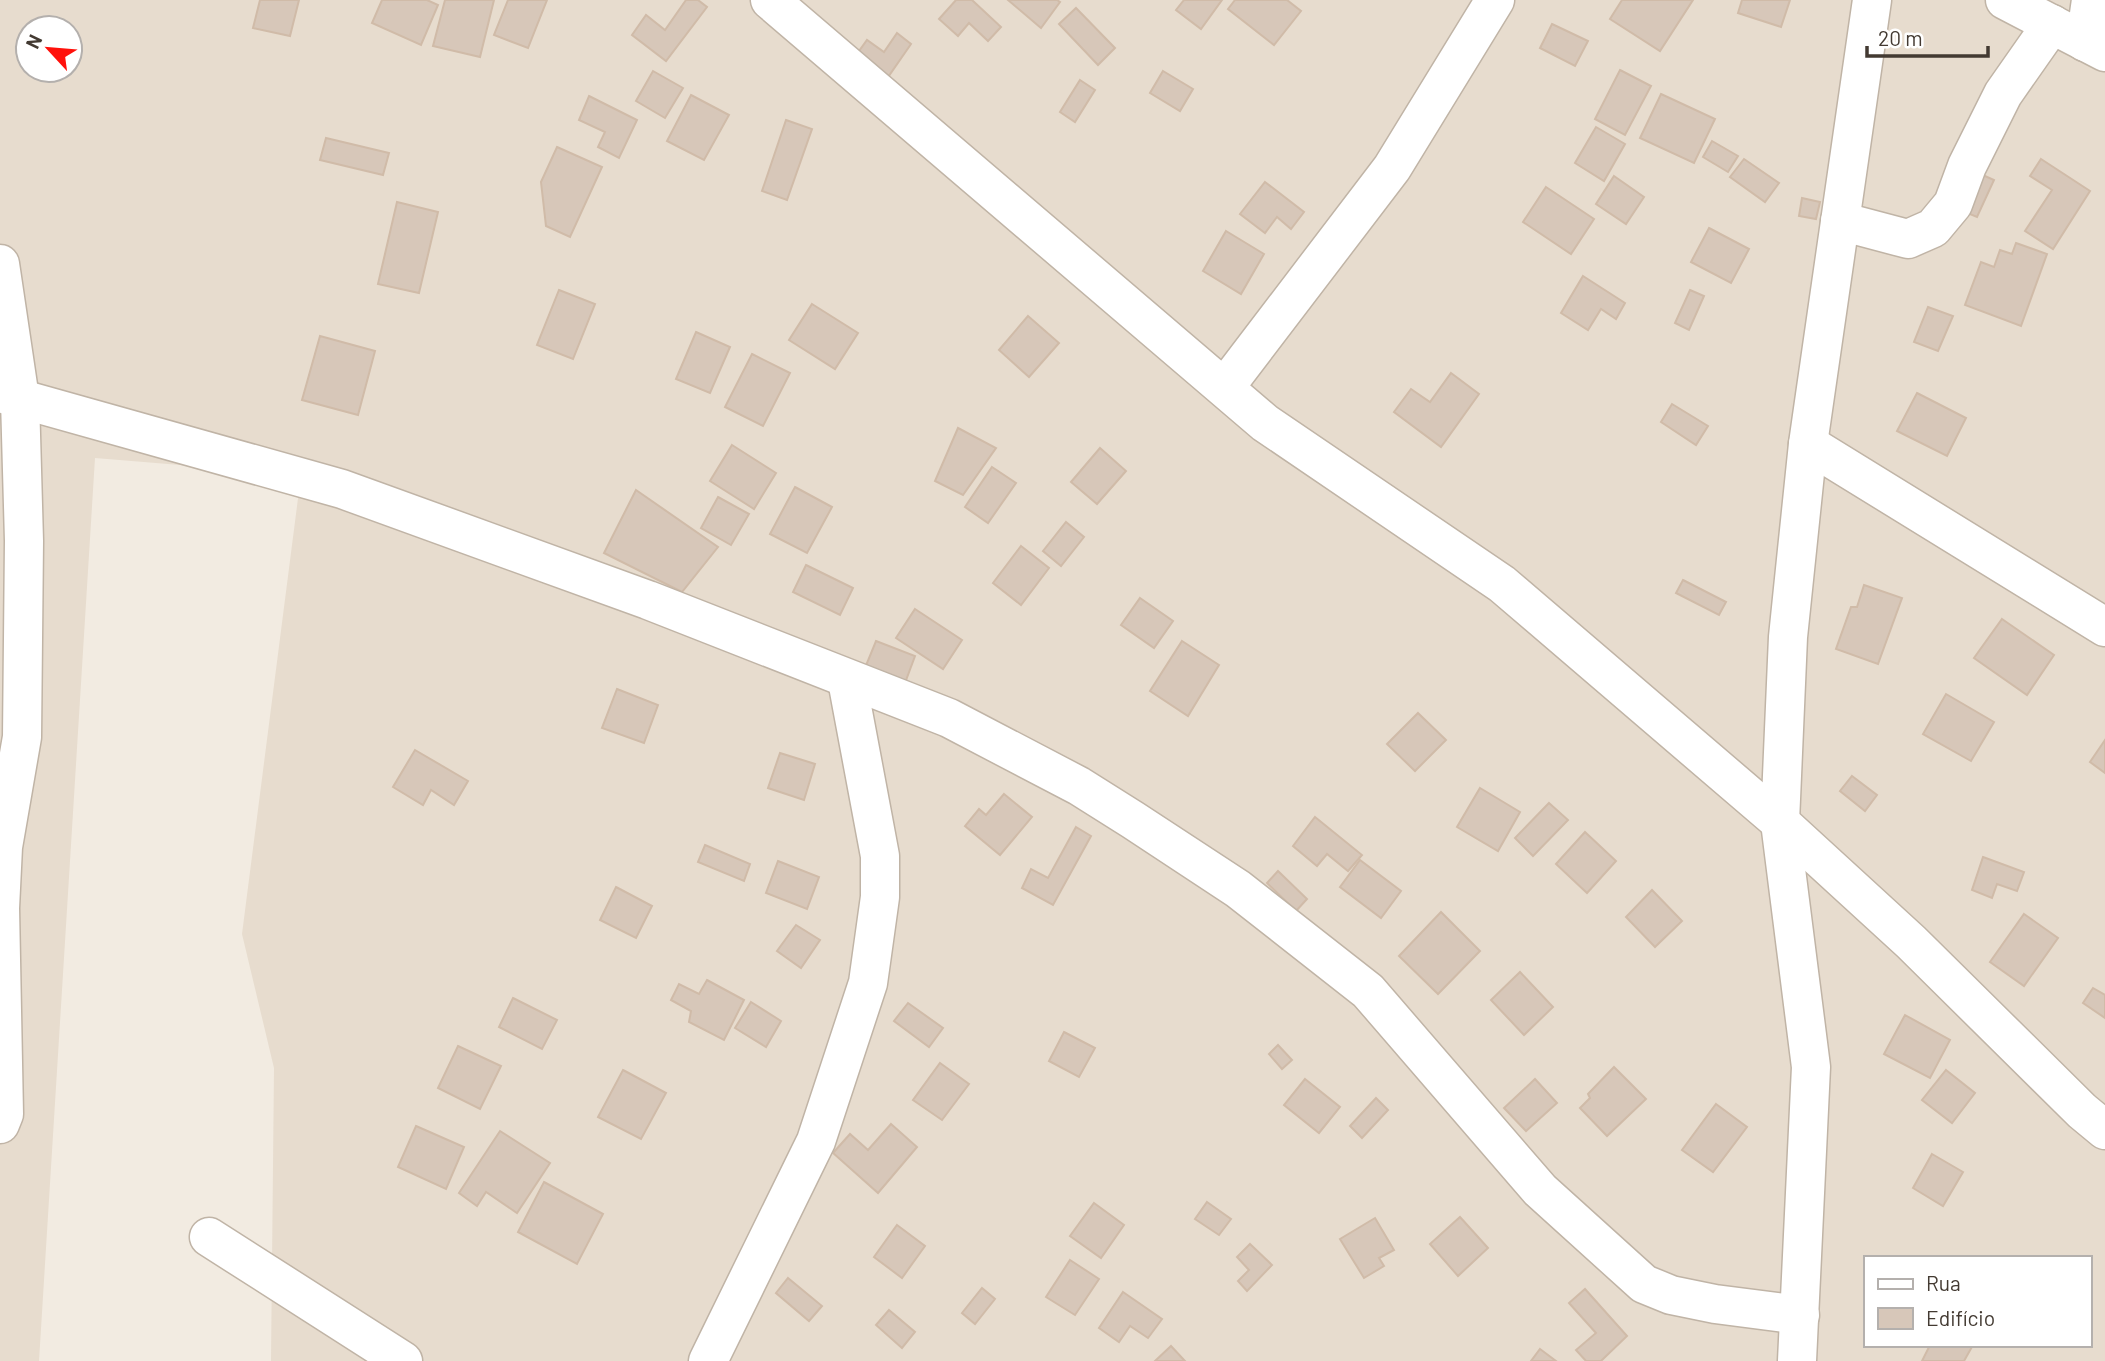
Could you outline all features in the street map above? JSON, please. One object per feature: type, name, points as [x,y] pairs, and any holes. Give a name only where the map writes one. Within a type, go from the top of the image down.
[{"type":"street","points":[[770,0],[1265,423],[1502,584],[1780,822],[1911,942],[2082,1111],[2105,1130]]},
{"type":"street","points":[[1225,387],[1392,168],[1495,0]]},
{"type":"street","points":[[1797,1361],[1811,1067],[1780,822],[1788,637],[1808,444],[1872,0]]},
{"type":"street","points":[[2006,0],[2081,40]]},
{"type":"street","points":[[1840,221],[1880,234],[1908,239],[1933,228],[1952,204],[1967,166],[2003,94],[2081,40],[2091,0]]},
{"type":"street","points":[[0,264],[24,541],[22,737],[3,847],[0,908],[4,1114],[0,1124]]},
{"type":"street","points":[[10,396],[342,489],[648,600],[949,718],[1079,786],[1238,889],[1367,991],[1540,1190],[1644,1284],[1671,1295],[1715,1304],[1800,1315]]},
{"type":"street","points":[[1808,444],[2105,627]]},
{"type":"street","points":[[708,1361],[816,1141],[868,983],[880,897],[880,856],[847,680]]},
{"type":"street","points":[[209,1237],[403,1361]]},
{"type":"shaded area","points":[[0,0],[2105,0],[2105,1361],[271,1361],[274,1068],[242,934],[301,475],[95,458],[39,1361],[0,1361]]},
{"type":"building","points":[[260,0],[299,0],[290,36],[253,28]]},
{"type":"building","points":[[382,0],[427,0],[438,5],[421,45],[372,23]]},
{"type":"building","points":[[445,0],[494,0],[480,57],[433,46]]},
{"type":"building","points":[[508,0],[547,0],[528,48],[494,35]]},
{"type":"building","points":[[686,0],[698,0],[707,7],[666,61],[632,35],[646,15],[665,30]]},
{"type":"building","points":[[956,0],[972,0],[1001,27],[988,41],[969,23],[958,36],[939,19]]},
{"type":"building","points":[[1008,0],[1057,0],[1060,2],[1041,28]]},
{"type":"building","points":[[1184,0],[1222,0],[1201,29],[1176,10]]},
{"type":"building","points":[[1235,0],[1287,0],[1301,11],[1274,45],[1228,9]]},
{"type":"building","points":[[1622,0],[1693,0],[1660,51],[1610,19]]},
{"type":"building","points":[[1742,0],[1790,0],[1781,27],[1738,13]]},
{"type":"building","points":[[1076,8],[1115,48],[1098,65],[1059,24]]},
{"type":"building","points":[[1552,24],[1588,41],[1575,66],[1540,48]]},
{"type":"building","points":[[897,33],[911,44],[886,80],[854,58],[867,40],[884,52]]},
{"type":"building","points":[[1620,70],[1651,86],[1625,135],[1595,119]]},
{"type":"building","points":[[653,71],[683,88],[665,118],[636,101]]},
{"type":"building","points":[[1163,71],[1193,89],[1180,111],[1150,93]]},
{"type":"building","points":[[1080,80],[1095,90],[1075,122],[1060,112]]},
{"type":"building","points":[[1661,94],[1715,119],[1694,163],[1640,138]]},
{"type":"building","points":[[691,95],[729,115],[704,160],[667,141]]},
{"type":"building","points":[[589,96],[637,120],[619,158],[598,147],[605,132],[579,120]]},
{"type":"building","points":[[786,120],[812,129],[787,200],[762,191]]},
{"type":"building","points":[[1596,127],[1625,144],[1604,181],[1575,163]]},
{"type":"building","points":[[326,138],[389,153],[383,175],[320,160]]},
{"type":"building","points":[[1712,141],[1738,156],[1728,172],[1703,157]]},
{"type":"building","points":[[557,147],[602,167],[570,237],[546,226],[541,182]]},
{"type":"building","points":[[1744,159],[1779,183],[1765,202],[1730,177]]},
{"type":"building","points":[[2041,159],[2090,191],[2053,249],[2025,231],[2052,190],[2030,176]]},
{"type":"building","points":[[1976,172],[1994,180],[1977,217],[1960,210]]},
{"type":"building","points":[[1614,176],[1644,197],[1626,224],[1596,204]]},
{"type":"building","points":[[1265,182],[1304,212],[1291,229],[1277,217],[1265,233],[1240,214]]},
{"type":"building","points":[[1546,187],[1594,219],[1571,254],[1523,222]]},
{"type":"building","points":[[1802,198],[1820,202],[1816,219],[1799,216]]},
{"type":"building","points":[[397,202],[438,212],[419,293],[378,284]]},
{"type":"building","points":[[1709,228],[1749,249],[1731,283],[1691,262]]},
{"type":"building","points":[[1226,231],[1264,254],[1241,294],[1203,271]]},
{"type":"building","points":[[2016,243],[2047,254],[2021,326],[1965,305],[1981,262],[1994,267],[2000,250],[2012,254]]},
{"type":"building","points":[[1583,276],[1625,303],[1616,319],[1601,309],[1588,330],[1561,313]]},
{"type":"building","points":[[559,290],[595,304],[573,359],[537,345]]},
{"type":"building","points":[[1690,290],[1704,296],[1689,330],[1675,323]]},
{"type":"building","points":[[812,304],[858,333],[835,369],[789,340]]},
{"type":"building","points":[[1928,307],[1953,316],[1938,351],[1914,342]]},
{"type":"building","points":[[1028,316],[1059,343],[1029,377],[999,350]]},
{"type":"building","points":[[696,332],[730,347],[710,393],[676,379]]},
{"type":"building","points":[[320,336],[375,351],[358,415],[302,400]]},
{"type":"building","points":[[752,354],[790,373],[763,426],[725,407]]},
{"type":"building","points":[[1451,373],[1479,394],[1441,447],[1394,412],[1411,389],[1430,402]]},
{"type":"building","points":[[1917,393],[1966,418],[1947,456],[1897,431]]},
{"type":"building","points":[[1672,404],[1708,426],[1696,445],[1661,422]]},
{"type":"building","points":[[958,428],[996,448],[963,495],[935,481]]},
{"type":"building","points":[[732,445],[776,473],[754,509],[710,481]]},
{"type":"building","points":[[1100,448],[1126,471],[1097,504],[1071,482]]},
{"type":"building","points":[[992,467],[1016,483],[988,523],[965,507]]},
{"type":"building","points":[[795,487],[832,507],[807,553],[770,534]]},
{"type":"building","points":[[636,490],[718,547],[682,592],[604,553]]},
{"type":"building","points":[[718,497],[749,514],[731,545],[701,528]]},
{"type":"building","points":[[1066,522],[1084,537],[1061,566],[1043,551]]},
{"type":"building","points":[[1021,546],[1049,568],[1021,605],[993,583]]},
{"type":"building","points":[[806,565],[853,588],[840,615],[793,592]]},
{"type":"building","points":[[1683,580],[1726,602],[1719,615],[1676,593]]},
{"type":"building","points":[[1864,585],[1902,598],[1878,664],[1836,649],[1851,607],[1857,607]]},
{"type":"building","points":[[1140,598],[1173,621],[1154,648],[1121,625]]},
{"type":"building","points":[[915,609],[962,640],[943,669],[896,638]]},
{"type":"building","points":[[2002,619],[2054,655],[2027,695],[1974,658]]},
{"type":"building","points":[[876,641],[915,656],[905,683],[865,668]]},
{"type":"building","points":[[1182,641],[1219,665],[1188,716],[1150,691]]},
{"type":"building","points":[[617,689],[658,705],[644,743],[602,728]]},
{"type":"building","points":[[1946,694],[1994,722],[1971,761],[1923,734]]},
{"type":"building","points":[[1418,713],[1446,740],[1415,771],[1387,744]]},
{"type":"building","points":[[2105,740],[2105,773],[2090,762]]},
{"type":"building","points":[[415,750],[468,781],[454,805],[431,790],[423,805],[393,787]]},
{"type":"building","points":[[780,753],[815,764],[804,800],[768,788]]},
{"type":"building","points":[[1852,776],[1877,795],[1865,811],[1840,791]]},
{"type":"building","points":[[1480,788],[1520,812],[1498,851],[1457,827]]},
{"type":"building","points":[[1004,794],[1032,817],[1000,855],[965,826],[979,809],[986,815]]},
{"type":"building","points":[[1549,803],[1568,820],[1533,856],[1515,838]]},
{"type":"building","points":[[1315,817],[1362,855],[1348,871],[1327,854],[1317,866],[1293,846]]},
{"type":"building","points":[[1076,827],[1091,836],[1053,905],[1022,888],[1031,869],[1048,878]]},
{"type":"building","points":[[1585,832],[1616,861],[1587,893],[1556,864]]},
{"type":"building","points":[[705,845],[750,864],[744,881],[698,862]]},
{"type":"building","points":[[1983,857],[2024,872],[2017,891],[1997,884],[1992,898],[1972,890]]},
{"type":"building","points":[[1360,860],[1401,891],[1381,918],[1340,887]]},
{"type":"building","points":[[778,861],[819,877],[807,909],[766,893]]},
{"type":"building","points":[[1278,871],[1307,899],[1296,911],[1267,883]]},
{"type":"building","points":[[616,887],[652,906],[636,938],[600,920]]},
{"type":"building","points":[[1652,890],[1682,921],[1655,947],[1626,917]]},
{"type":"building","points":[[1441,912],[1480,951],[1438,994],[1399,956]]},
{"type":"building","points":[[2024,914],[2058,938],[2024,986],[1990,962]]},
{"type":"building","points":[[796,925],[820,940],[801,968],[777,951]]},
{"type":"building","points":[[1520,972],[1553,1007],[1524,1035],[1491,1000]]},
{"type":"building","points":[[707,980],[744,1000],[724,1040],[689,1022],[691,1011],[671,1000],[679,984],[699,994]]},
{"type":"building","points":[[2093,988],[2105,995],[2105,1018],[2083,1003]]},
{"type":"building","points":[[513,998],[557,1020],[542,1049],[499,1027]]},
{"type":"building","points":[[751,1002],[781,1021],[766,1047],[735,1028]]},
{"type":"building","points":[[908,1003],[943,1028],[929,1047],[894,1021]]},
{"type":"building","points":[[1905,1015],[1950,1040],[1930,1078],[1884,1054]]},
{"type":"building","points":[[1064,1032],[1095,1048],[1079,1077],[1049,1061]]},
{"type":"building","points":[[1278,1045],[1292,1060],[1282,1069],[1269,1054]]},
{"type":"building","points":[[458,1046],[501,1066],[480,1109],[438,1088]]},
{"type":"building","points":[[940,1063],[969,1084],[942,1120],[913,1100]]},
{"type":"building","points":[[1614,1067],[1646,1099],[1607,1136],[1580,1108],[1590,1098],[1588,1094]]},
{"type":"building","points":[[623,1070],[666,1093],[641,1139],[598,1117]]},
{"type":"building","points":[[1946,1070],[1975,1093],[1952,1123],[1922,1100]]},
{"type":"building","points":[[1305,1079],[1340,1107],[1319,1133],[1284,1105]]},
{"type":"building","points":[[1535,1079],[1557,1103],[1526,1131],[1504,1108]]},
{"type":"building","points":[[1376,1098],[1388,1110],[1362,1138],[1350,1126]]},
{"type":"building","points":[[1716,1104],[1747,1127],[1713,1172],[1682,1150]]},
{"type":"building","points":[[891,1124],[917,1147],[878,1193],[833,1153],[850,1134],[868,1150]]},
{"type":"building","points":[[416,1126],[464,1147],[446,1189],[398,1167]]},
{"type":"building","points":[[500,1131],[550,1163],[517,1213],[486,1192],[477,1206],[459,1193]]},
{"type":"building","points":[[1932,1154],[1963,1172],[1943,1206],[1913,1188]]},
{"type":"building","points":[[544,1182],[603,1214],[577,1264],[518,1232]]},
{"type":"building","points":[[1207,1202],[1231,1219],[1219,1235],[1195,1219]]},
{"type":"building","points":[[1094,1203],[1124,1225],[1101,1258],[1070,1236]]},
{"type":"building","points":[[1460,1217],[1488,1248],[1458,1276],[1430,1244]]},
{"type":"building","points":[[1375,1218],[1394,1250],[1379,1258],[1384,1266],[1364,1278],[1340,1239]]},
{"type":"building","points":[[897,1225],[925,1246],[902,1278],[874,1257]]},
{"type":"building","points":[[1250,1244],[1272,1265],[1247,1291],[1238,1281],[1249,1270],[1237,1257]]},
{"type":"building","points":[[1070,1260],[1099,1279],[1075,1315],[1046,1297]]},
{"type":"building","points":[[788,1278],[822,1306],[809,1321],[776,1293]]},
{"type":"building","points":[[982,1288],[995,1299],[975,1324],[962,1313]]},
{"type":"building","points":[[1585,1289],[1627,1336],[1601,1361],[1586,1361],[1576,1350],[1596,1333],[1569,1303]]},
{"type":"building","points":[[1123,1292],[1162,1319],[1148,1338],[1130,1326],[1119,1342],[1099,1328]]},
{"type":"building","points":[[889,1310],[915,1332],[902,1348],[876,1325]]},
{"type":"building","points":[[1171,1346],[1185,1361],[1155,1361]]},
{"type":"building","points":[[1929,1347],[1972,1347],[1964,1361],[1922,1361]]},
{"type":"building","points":[[1540,1349],[1556,1361],[1531,1361]]}]
